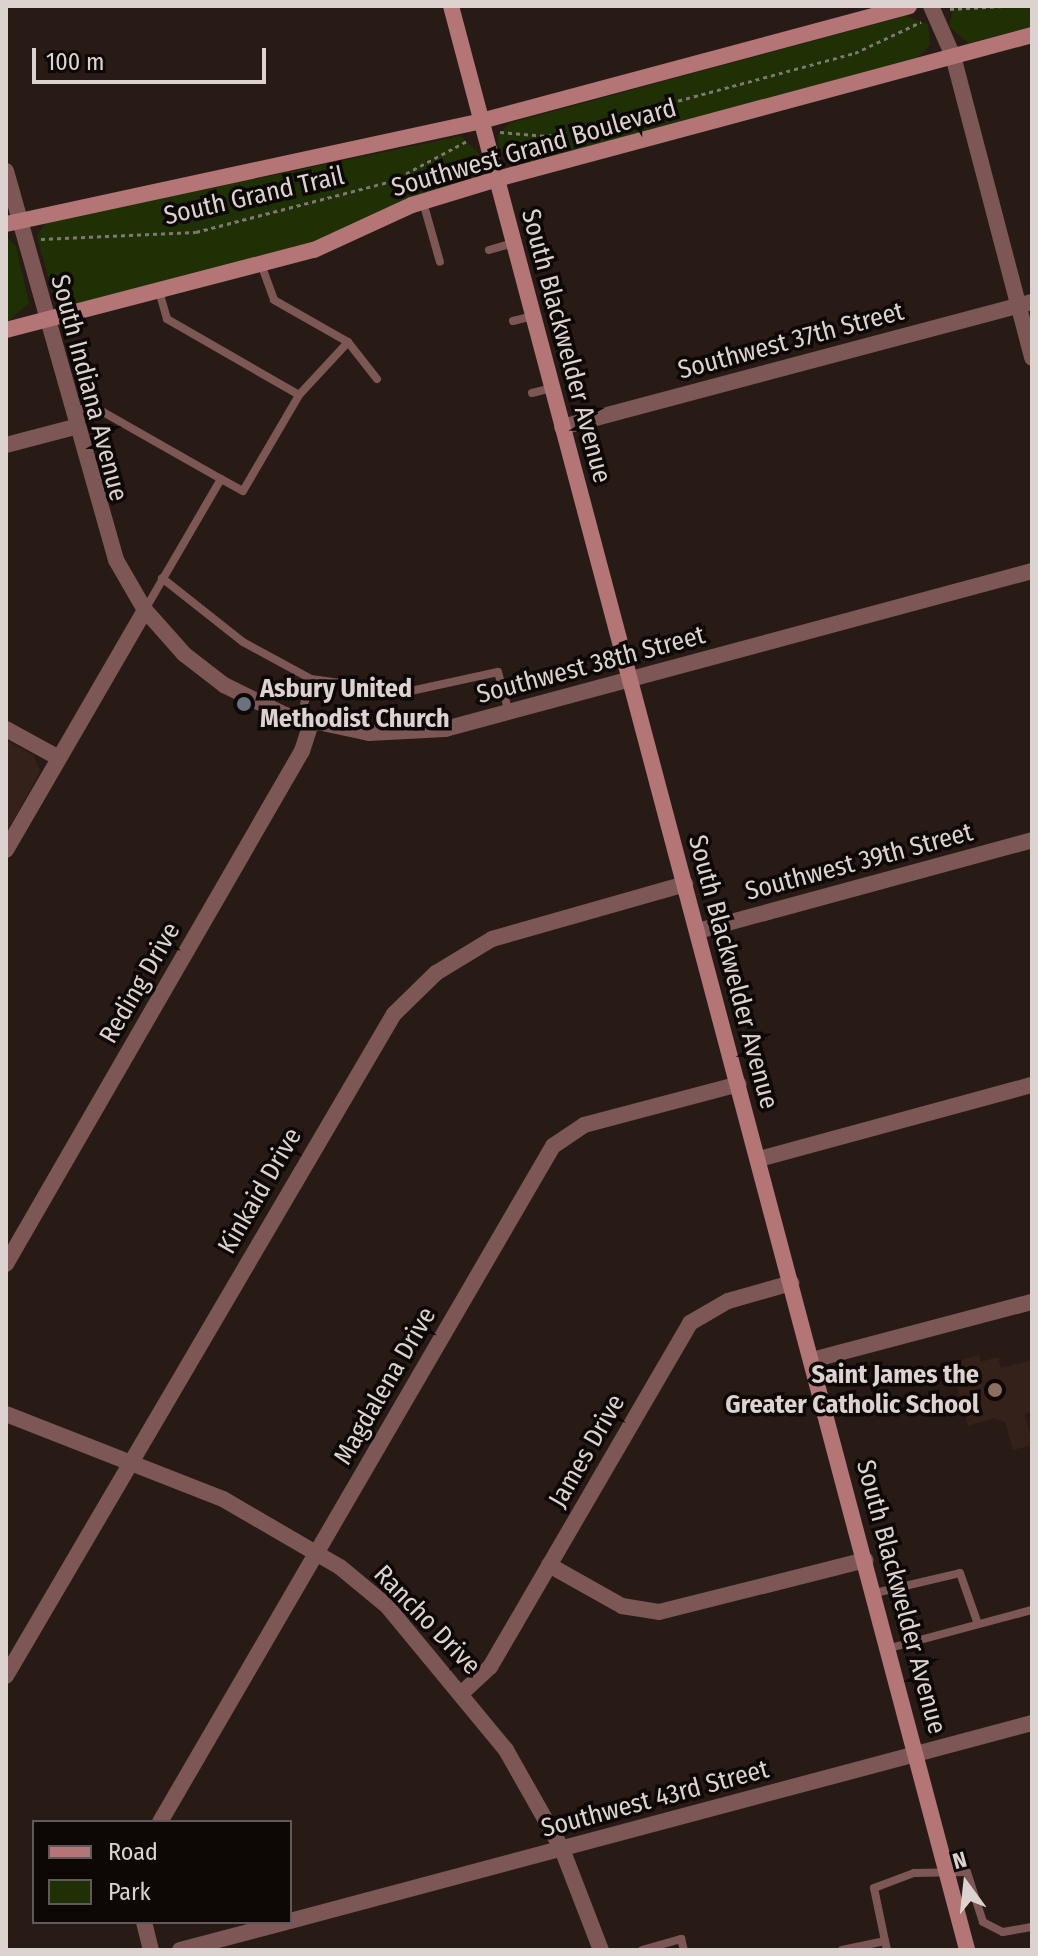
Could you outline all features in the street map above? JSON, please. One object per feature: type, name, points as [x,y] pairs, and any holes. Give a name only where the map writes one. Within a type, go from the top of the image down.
[{"type":"street","name":"South Blackwelder Avenue","points":[[451,6],[951,1874],[967,1950]]},
{"type":"street","name":"Southwest Grand Boulevard","points":[[13,222],[483,128],[909,6]]},
{"type":"street","points":[[933,10],[953,56],[1025,304],[1032,358]]},
{"type":"street","name":"Southwest Grand Boulevard","points":[[6,330],[314,250],[423,202],[497,179],[1032,35]]},
{"type":"street","name":"South Indiana Avenue","points":[[6,171],[13,222],[25,241],[104,533],[145,610]]},
{"type":"street","name":"Southwest 37th Street","points":[[562,427],[1025,304]]},
{"type":"street","points":[[6,445],[73,418]]},
{"type":"street","name":"Southwest 38th Street","points":[[145,610],[224,685],[305,721],[408,733],[509,713],[1032,571]]},
{"type":"street","points":[[6,850],[145,610]]},
{"type":"street","name":"Reding Drive","points":[[6,1264],[302,751],[305,721]]},
{"type":"street","points":[[6,729],[59,758]]},
{"type":"street","name":"Southwest 39th Street","points":[[698,931],[1032,840]]},
{"type":"street","name":"Kinkaid Drive","points":[[6,1676],[370,1049],[404,1003],[492,939],[685,884]]},
{"type":"street","name":"Magdalena Drive","points":[[161,1820],[553,1146],[584,1125],[739,1084]]},
{"type":"street","points":[[759,1159],[1032,1085]]},
{"type":"street","name":"James Drive","points":[[463,1692],[490,1667],[690,1323],[720,1304],[791,1283]]},
{"type":"street","points":[[812,1360],[1032,1302]]},
{"type":"street","name":"Rancho Drive","points":[[6,1414],[132,1460],[317,1552],[387,1606],[463,1692],[562,1849],[601,1950]]},
{"type":"street","points":[[549,1565],[622,1606],[659,1612],[866,1560]]},
{"type":"street","name":"Southwest 43rd Street","points":[[292,1920],[1032,1723]]},
{"type":"street","points":[[144,1924],[151,1950]]},
{"type":"street","name":"Southwest 43rd Street","points":[[180,1950],[277,1924]]},
{"type":"lane","points":[[423,202],[440,262]]},
{"type":"lane","points":[[489,250],[514,243]]},
{"type":"lane","points":[[260,264],[274,300],[348,342],[377,379]]},
{"type":"lane","points":[[159,290],[167,319],[299,395]]},
{"type":"lane","points":[[513,321],[533,316]]},
{"type":"lane","points":[[73,418],[96,408],[243,491],[299,395],[348,342]]},
{"type":"lane","points":[[532,393],[552,388]]},
{"type":"lane","points":[[145,610],[221,479]]},
{"type":"lane","points":[[162,578],[243,642],[311,679],[406,692],[498,672],[509,713]]},
{"type":"lane","points":[[305,721],[311,679]]},
{"type":"lane","points":[[875,1593],[960,1573],[978,1624]]},
{"type":"lane","points":[[890,1648],[1032,1610]]},
{"type":"lane","points":[[842,1950],[886,1945],[872,1897],[878,1883],[967,1872],[989,1927],[1032,1927]]},
{"type":"lane","points":[[642,1950],[681,1939],[684,1950]]},
{"type":"path","name":"South Grand Trail","points":[[25,241],[72,233],[138,239],[196,232],[392,181],[483,128],[547,136],[865,49],[933,10],[1003,6]]},
{"type":"shaded area","points":[[6,740],[33,755],[40,771],[6,834]]},
{"type":"shaded area","name":"Saint James the Greater Catholic School","points":[[979,1355],[981,1362],[998,1357],[1001,1368],[1032,1360],[1032,1412],[1025,1414],[1032,1445],[1013,1450],[1005,1422],[994,1418],[968,1426],[950,1363]]},
{"type":"green space","points":[[954,6],[1032,6],[1032,27],[969,43],[949,27]]},
{"type":"green space","points":[[905,16],[928,24],[930,45],[917,58],[525,164],[499,150],[498,136],[510,123]]},
{"type":"green space","points":[[461,136],[482,157],[472,180],[307,244],[72,305],[53,295],[37,236],[45,223]]},
{"type":"green space","points":[[6,237],[16,247],[29,303],[6,323]]},
{"type":"place","name":"Asbury United Methodist Church","points":[[244,704]]},
{"type":"place","name":"Saint James the Greater Catholic School","points":[[995,1390]]}]
